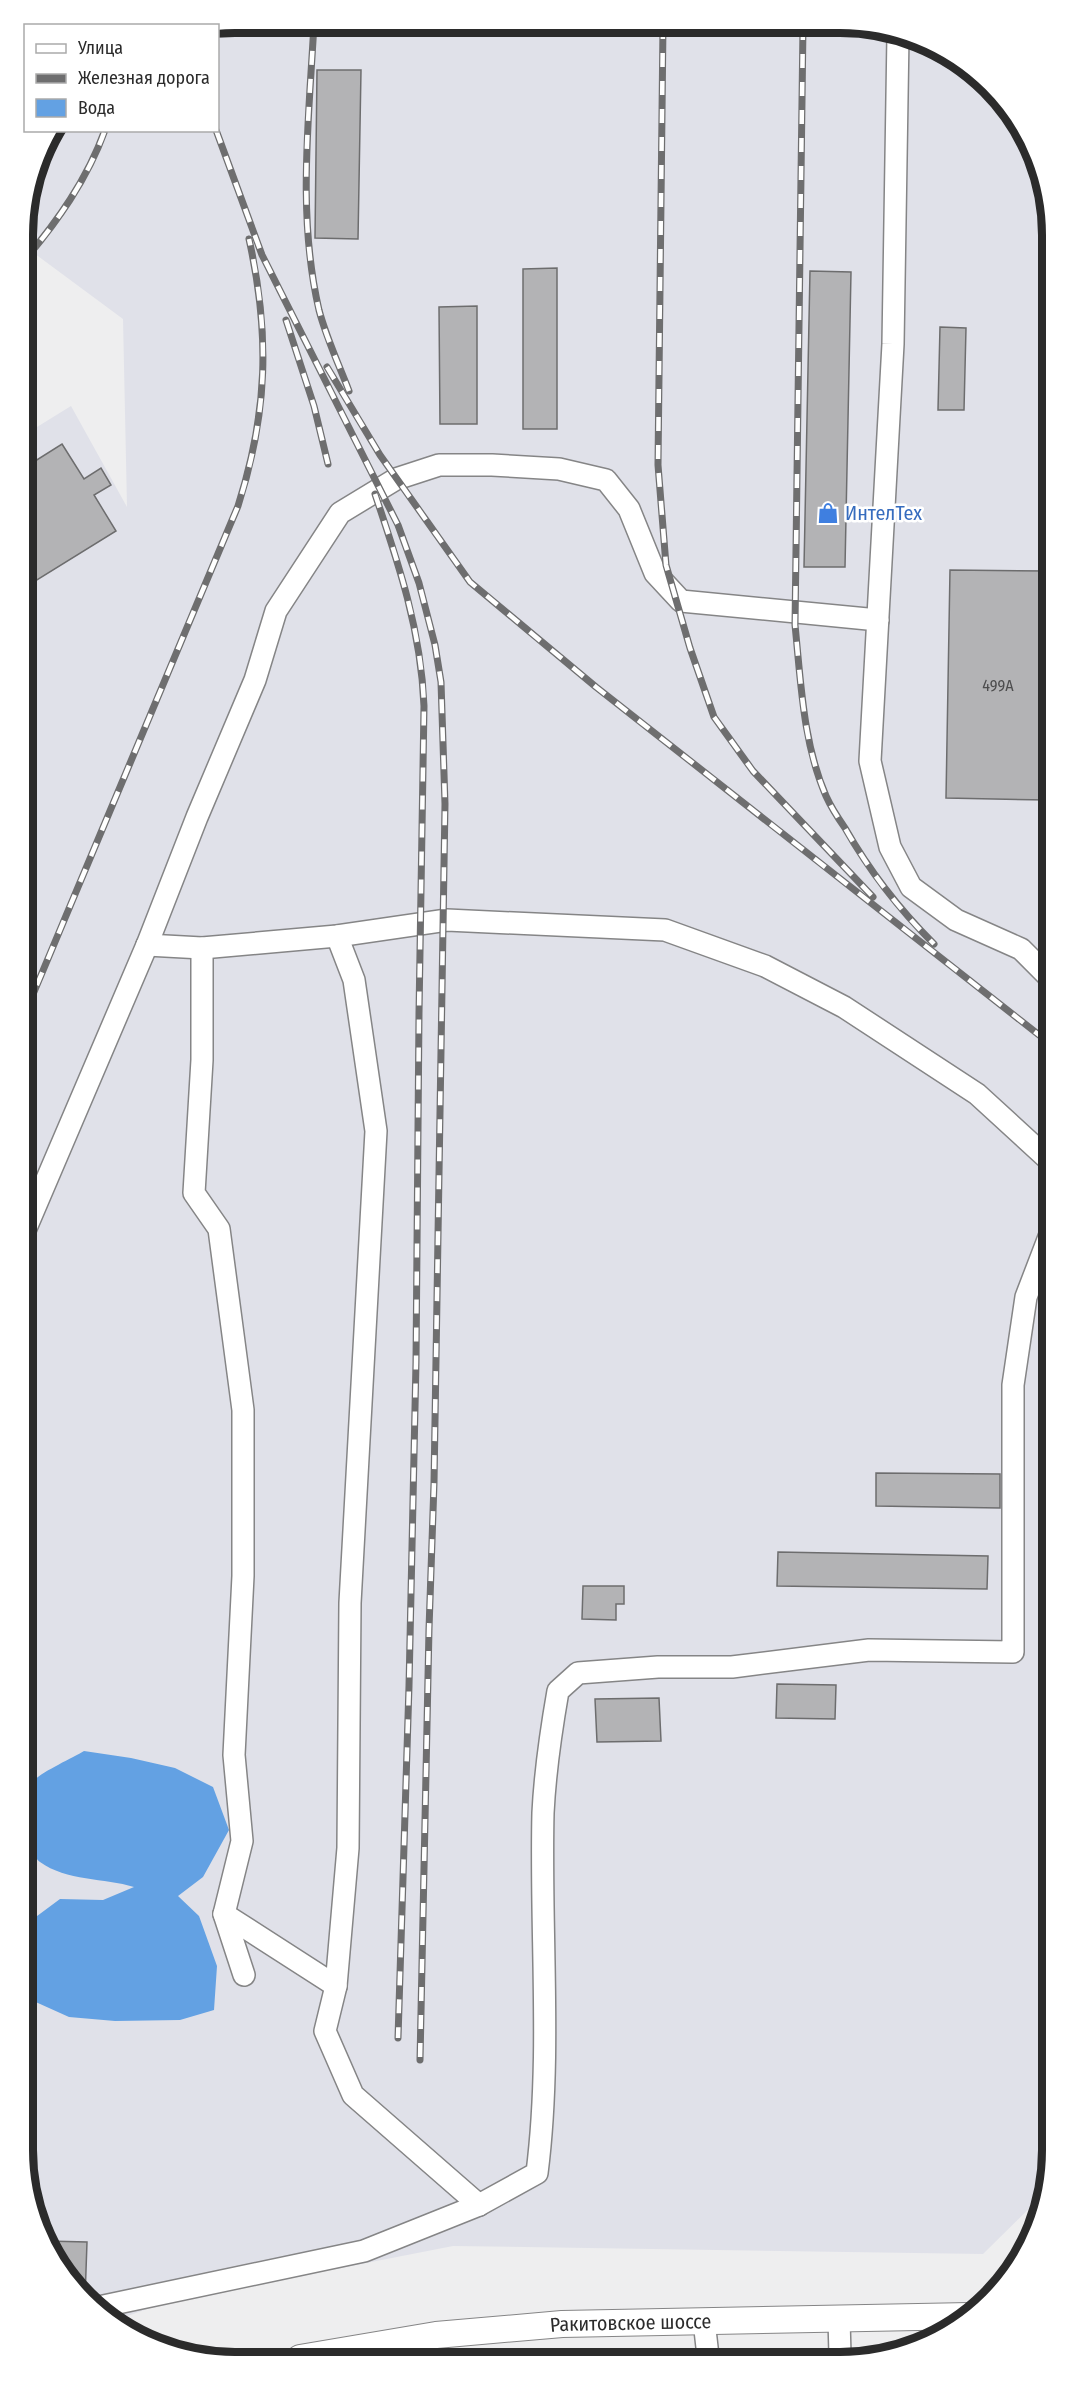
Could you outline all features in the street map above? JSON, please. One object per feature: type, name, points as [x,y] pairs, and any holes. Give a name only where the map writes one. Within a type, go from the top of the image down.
[{"type":"main road","name":"Ракитовское шоссе","points":[[335,2352],[436,2335],[562,2324],[953,2317]]},
{"type":"lane","points":[[898,42],[893,344],[870,761],[890,847],[911,887],[956,920],[1021,949],[1042,970]]},
{"type":"lane","points":[[33,1212],[147,945],[197,817],[255,680],[276,611],[340,513],[396,479],[439,465],[559,469],[606,480],[629,510],[655,573],[681,601],[878,620]]},
{"type":"lane","points":[[147,945],[202,948],[337,936],[447,920],[665,930],[765,966],[844,1007],[977,1094],[1042,1154]]},
{"type":"lane","points":[[337,936],[354,980],[376,1131],[350,1603],[348,1848],[336,1986],[325,2031],[353,2095],[479,2205]]},
{"type":"lane","points":[[202,948],[202,1060],[194,1193],[219,1229],[243,1410],[243,1576],[234,1755],[242,1841],[224,1914],[244,1975]]},
{"type":"lane","points":[[106,2305],[364,2252],[479,2205],[537,2173],[544,2119],[543,1812],[548,1750],[558,1691],[578,1673],[658,1667],[732,1667],[868,1650],[1013,1652],[1013,1385],[1026,1297],[1042,1255]]},
{"type":"lane","points":[[224,1914],[336,1986]]},
{"type":"lane","points":[[839,2319],[840,2352]]},
{"type":"lane","points":[[704,2321],[708,2352]]},
{"type":"shaded area","points":[[840,33],[867,35],[905,44],[929,54],[963,75],[983,92],[1000,112],[1027,158],[1040,208],[1042,235],[1042,2163],[1035,2203],[983,2254],[453,2246],[167,2302],[123,2318],[92,2293],[75,2273],[48,2227],[35,2177],[33,2150],[33,429],[71,406],[127,507],[123,319],[33,252],[35,208],[48,158],[61,132],[219,132],[219,34]]},
{"type":"water","points":[[84,1751],[175,1768],[213,1787],[229,1830],[203,1877],[178,1896],[199,1916],[217,1966],[214,2010],[180,2020],[115,2021],[69,2017],[33,2001],[33,1919],[60,1899],[103,1900],[134,1887],[62,1873],[40,1862],[35,1856],[33,1851],[33,1784],[39,1776]]},
{"type":"building","points":[[317,70],[361,70],[358,239],[315,238]]},
{"type":"building","points":[[557,268],[557,429],[523,429],[523,269]]},
{"type":"building","points":[[810,271],[851,272],[845,567],[804,567]]},
{"type":"building","points":[[477,306],[477,424],[440,424],[439,307]]},
{"type":"building","points":[[940,327],[966,328],[964,410],[938,410]]},
{"type":"building","points":[[62,444],[84,479],[101,468],[111,485],[94,495],[116,531],[33,582],[33,462]]},
{"type":"building","points":[[950,570],[1042,571],[1042,800],[946,798]]},
{"type":"building","points":[[876,1473],[1000,1474],[1000,1508],[876,1506]]},
{"type":"building","points":[[778,1552],[988,1556],[987,1589],[777,1586]]},
{"type":"building","points":[[583,1586],[624,1586],[624,1604],[616,1604],[616,1620],[582,1619]]},
{"type":"building","points":[[777,1684],[836,1685],[835,1719],[776,1718]]},
{"type":"building","points":[[659,1698],[661,1741],[597,1742],[595,1699]]},
{"type":"building","points":[[55,2241],[87,2242],[85,2285]]},
{"type":"railway","points":[[313,33],[306,167],[308,239],[319,310],[349,391]]},
{"type":"railway","points":[[663,33],[658,465],[666,565],[690,648],[714,717],[753,771],[873,897]]},
{"type":"railway","points":[[803,33],[795,625],[804,712],[818,776],[832,808],[885,889],[934,944]]},
{"type":"railway","points":[[33,250],[70,200],[104,132]]},
{"type":"railway","points":[[217,132],[262,255],[398,525],[419,583],[435,645],[441,682],[445,804],[434,1483],[420,2060]]},
{"type":"railway","points":[[33,994],[238,506],[255,438],[263,373],[260,308],[249,239]]},
{"type":"railway","points":[[286,320],[314,406],[328,464]]},
{"type":"railway","points":[[327,367],[380,455],[470,582],[596,687],[1042,1037]]},
{"type":"railway","points":[[375,494],[414,624],[424,706],[416,1362],[398,2038]]},
{"type":"place","name":"ИнтелТех","points":[[828,513]]}]
